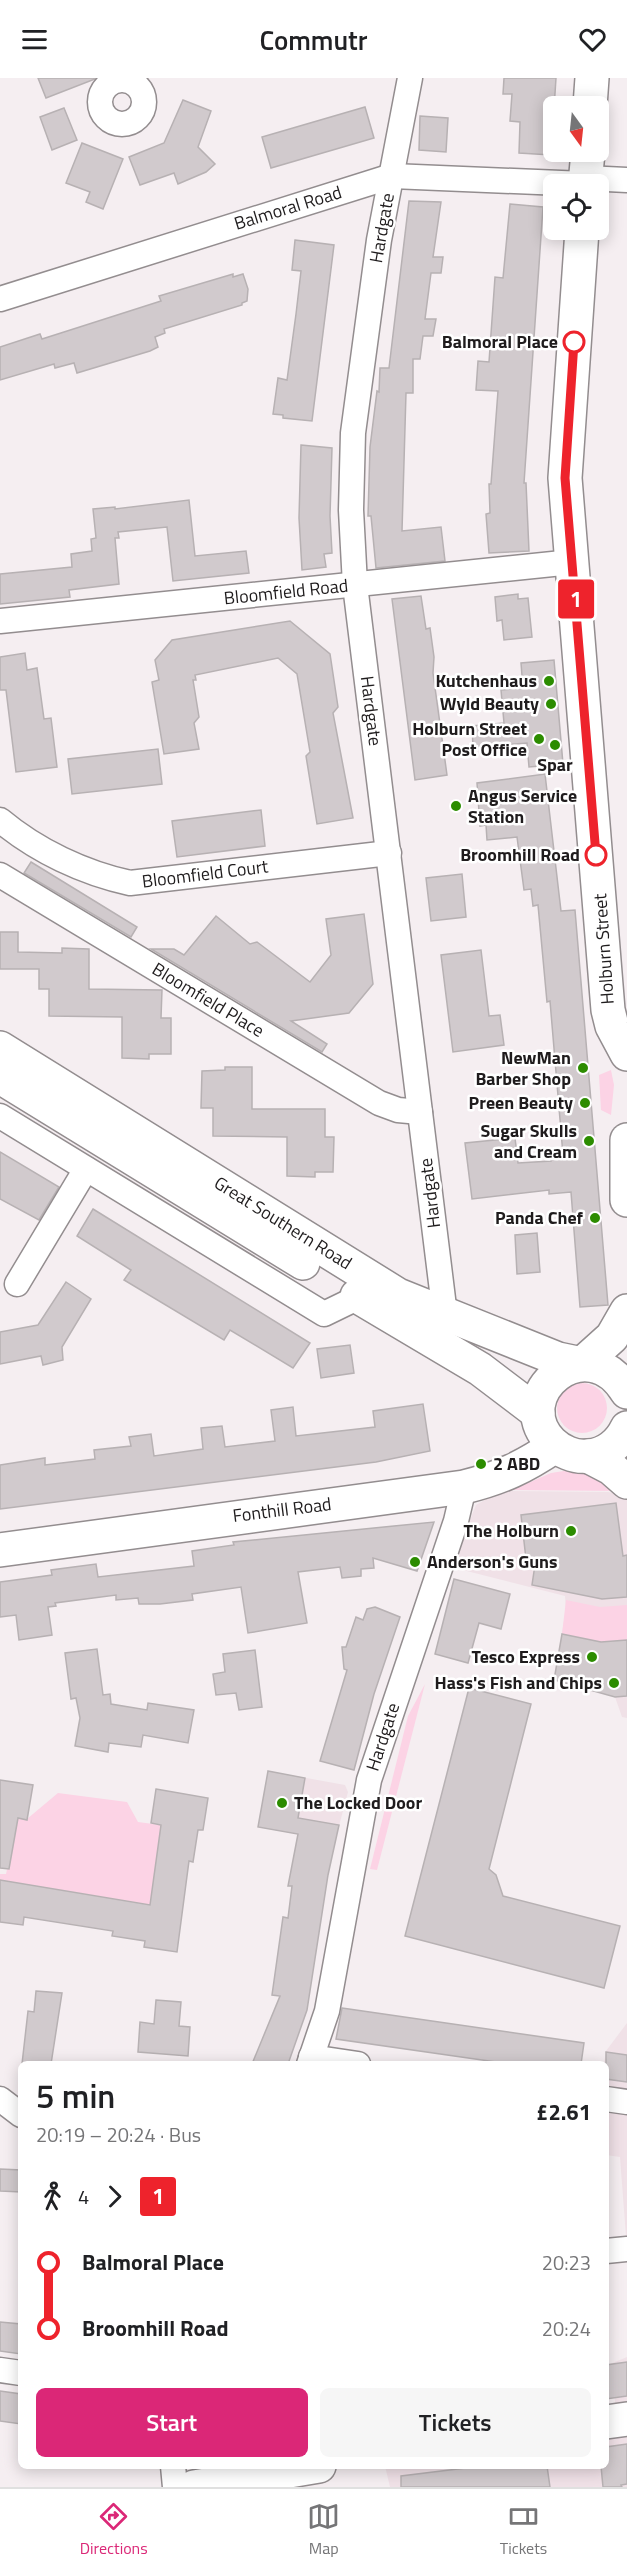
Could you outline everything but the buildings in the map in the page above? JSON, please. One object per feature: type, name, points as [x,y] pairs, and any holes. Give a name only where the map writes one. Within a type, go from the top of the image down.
[{"type":"street","name":"Hardgate","points":[[410,78],[379,240],[353,433],[351,510],[355,585],[420,1112],[440,1329]]},
{"type":"street","points":[[591,96],[592,78]]},
{"type":"street","name":"Balmoral Road","points":[[0,299],[392,176],[543,174]]},
{"type":"street","points":[[609,177],[627,180]]},
{"type":"street","name":"Holburn Street","points":[[581,240],[565,478],[608,1010],[612,1026],[627,1054]]},
{"type":"street","name":"Bloomfield Road","points":[[0,621],[572,562]]},
{"type":"street","name":"Bloomfield Court","points":[[0,820],[68,863],[105,878],[130,883],[389,853]]},
{"type":"street","name":"Bloomfield Place","points":[[0,875],[379,1103],[398,1110],[420,1112]]},
{"type":"street","name":"Great Southern Road","points":[[0,1048],[398,1295],[440,1329],[480,1370],[538,1413]]},
{"type":"street","name":"Great Southern Road","points":[[0,1077],[359,1297],[440,1329],[540,1350],[558,1359],[596,1365],[609,1371],[620,1380],[627,1392]]},
{"type":"street","name":"Great Southern Road","points":[[0,1116],[324,1314],[359,1297]]},
{"type":"street","points":[[627,1140],[625,1181],[627,1200]]},
{"type":"street","points":[[17,1284],[86,1169]]},
{"type":"street","points":[[627,1311],[612,1337],[582,1364],[564,1368],[550,1379],[540,1395],[538,1413],[543,1432],[555,1446],[573,1455],[588,1456],[602,1453],[614,1446],[627,1428]]},
{"type":"street","name":"Fonthill Road","points":[[0,1550],[465,1487],[499,1479],[525,1466],[555,1446]]},
{"type":"street","points":[[588,1456],[611,1468],[627,1482]]},
{"type":"street","name":"Hardgate","points":[[310,2061],[327,2011],[369,1780],[456,1521],[465,1487]]},
{"type":"street","points":[[0,2098],[18,2113]]},
{"type":"street","points":[[609,2099],[627,2102]]},
{"type":"street","points":[[609,2251],[627,2249]]},
{"type":"street","points":[[0,2370],[18,2373]]},
{"type":"street","points":[[609,2422],[627,2419]]},
{"type":"street","points":[[173,2469],[175,2487]]},
{"type":"street","points":[[194,2487],[301,2469]]},
{"type":"shaded area","points":[[611,1070],[614,1085],[611,1115],[601,1110],[599,1075]]},
{"type":"shaded area","points":[[582,1383],[600,1390],[607,1408],[600,1426],[582,1433],[564,1426],[557,1408],[564,1390]]},
{"type":"shaded area","points":[[570,1470],[589,1472],[618,1491],[512,1490],[551,1473]]},
{"type":"shaded area","points":[[511,1491],[608,1492],[619,1494],[627,1500],[627,1718],[622,1717],[615,1697],[554,1680],[566,1609],[565,1596],[451,1567],[476,1505],[497,1493]]},
{"type":"shaded area","points":[[566,1600],[600,1607],[627,1605],[627,1640],[601,1642],[562,1634]]},
{"type":"shaded area","points":[[425,1684],[377,1870],[370,1869],[408,1716]]},
{"type":"shaded area","points":[[268,1771],[345,1785],[348,1792],[335,1841],[258,1827]]},
{"type":"shaded area","points":[[58,1793],[127,1802],[138,1822],[161,1825],[151,1905],[30,1885],[0,1883],[0,1874],[6,1874],[18,1818],[27,1819]]},
{"type":"shaded area","points":[[627,2023],[627,2250],[620,2157],[609,2155],[609,2061],[604,2061],[606,2051]]},
{"type":"shaded area","points":[[627,2357],[627,2487],[390,2487],[386,2469],[609,2469],[609,2410],[616,2409],[610,2364]]},
{"type":"bus line","name":"1","points":[[574,342],[565,478],[596,855]]},
{"type":"place","name":"Balmoral Place","points":[[574,342]]},
{"type":"place","name":"Kutchenhaus","points":[[549,681]]},
{"type":"place","name":"Wyld Beauty","points":[[551,704]]},
{"type":"place","name":"Holburn Street Post Office","points":[[539,739]]},
{"type":"place","name":"Spar","points":[[555,745]]},
{"type":"place","name":"Angus Service Station","points":[[456,806]]},
{"type":"place","name":"Broomhill Road","points":[[596,855]]},
{"type":"place","name":"NewMan Barber Shop","points":[[583,1068]]},
{"type":"place","name":"Preen Beauty","points":[[585,1103]]},
{"type":"place","name":"Sugar Skulls and Cream","points":[[589,1141]]},
{"type":"place","name":"Panda Chef","points":[[595,1218]]},
{"type":"place","name":"2 ABD","points":[[481,1464]]},
{"type":"place","name":"The Holburn","points":[[571,1531]]},
{"type":"place","name":"Anderson's Guns","points":[[415,1562]]},
{"type":"place","name":"Tesco Express","points":[[592,1657]]},
{"type":"place","name":"Hass's Fish and Chips","points":[[614,1683]]},
{"type":"place","name":"The Locked Door","points":[[282,1803]]}]
